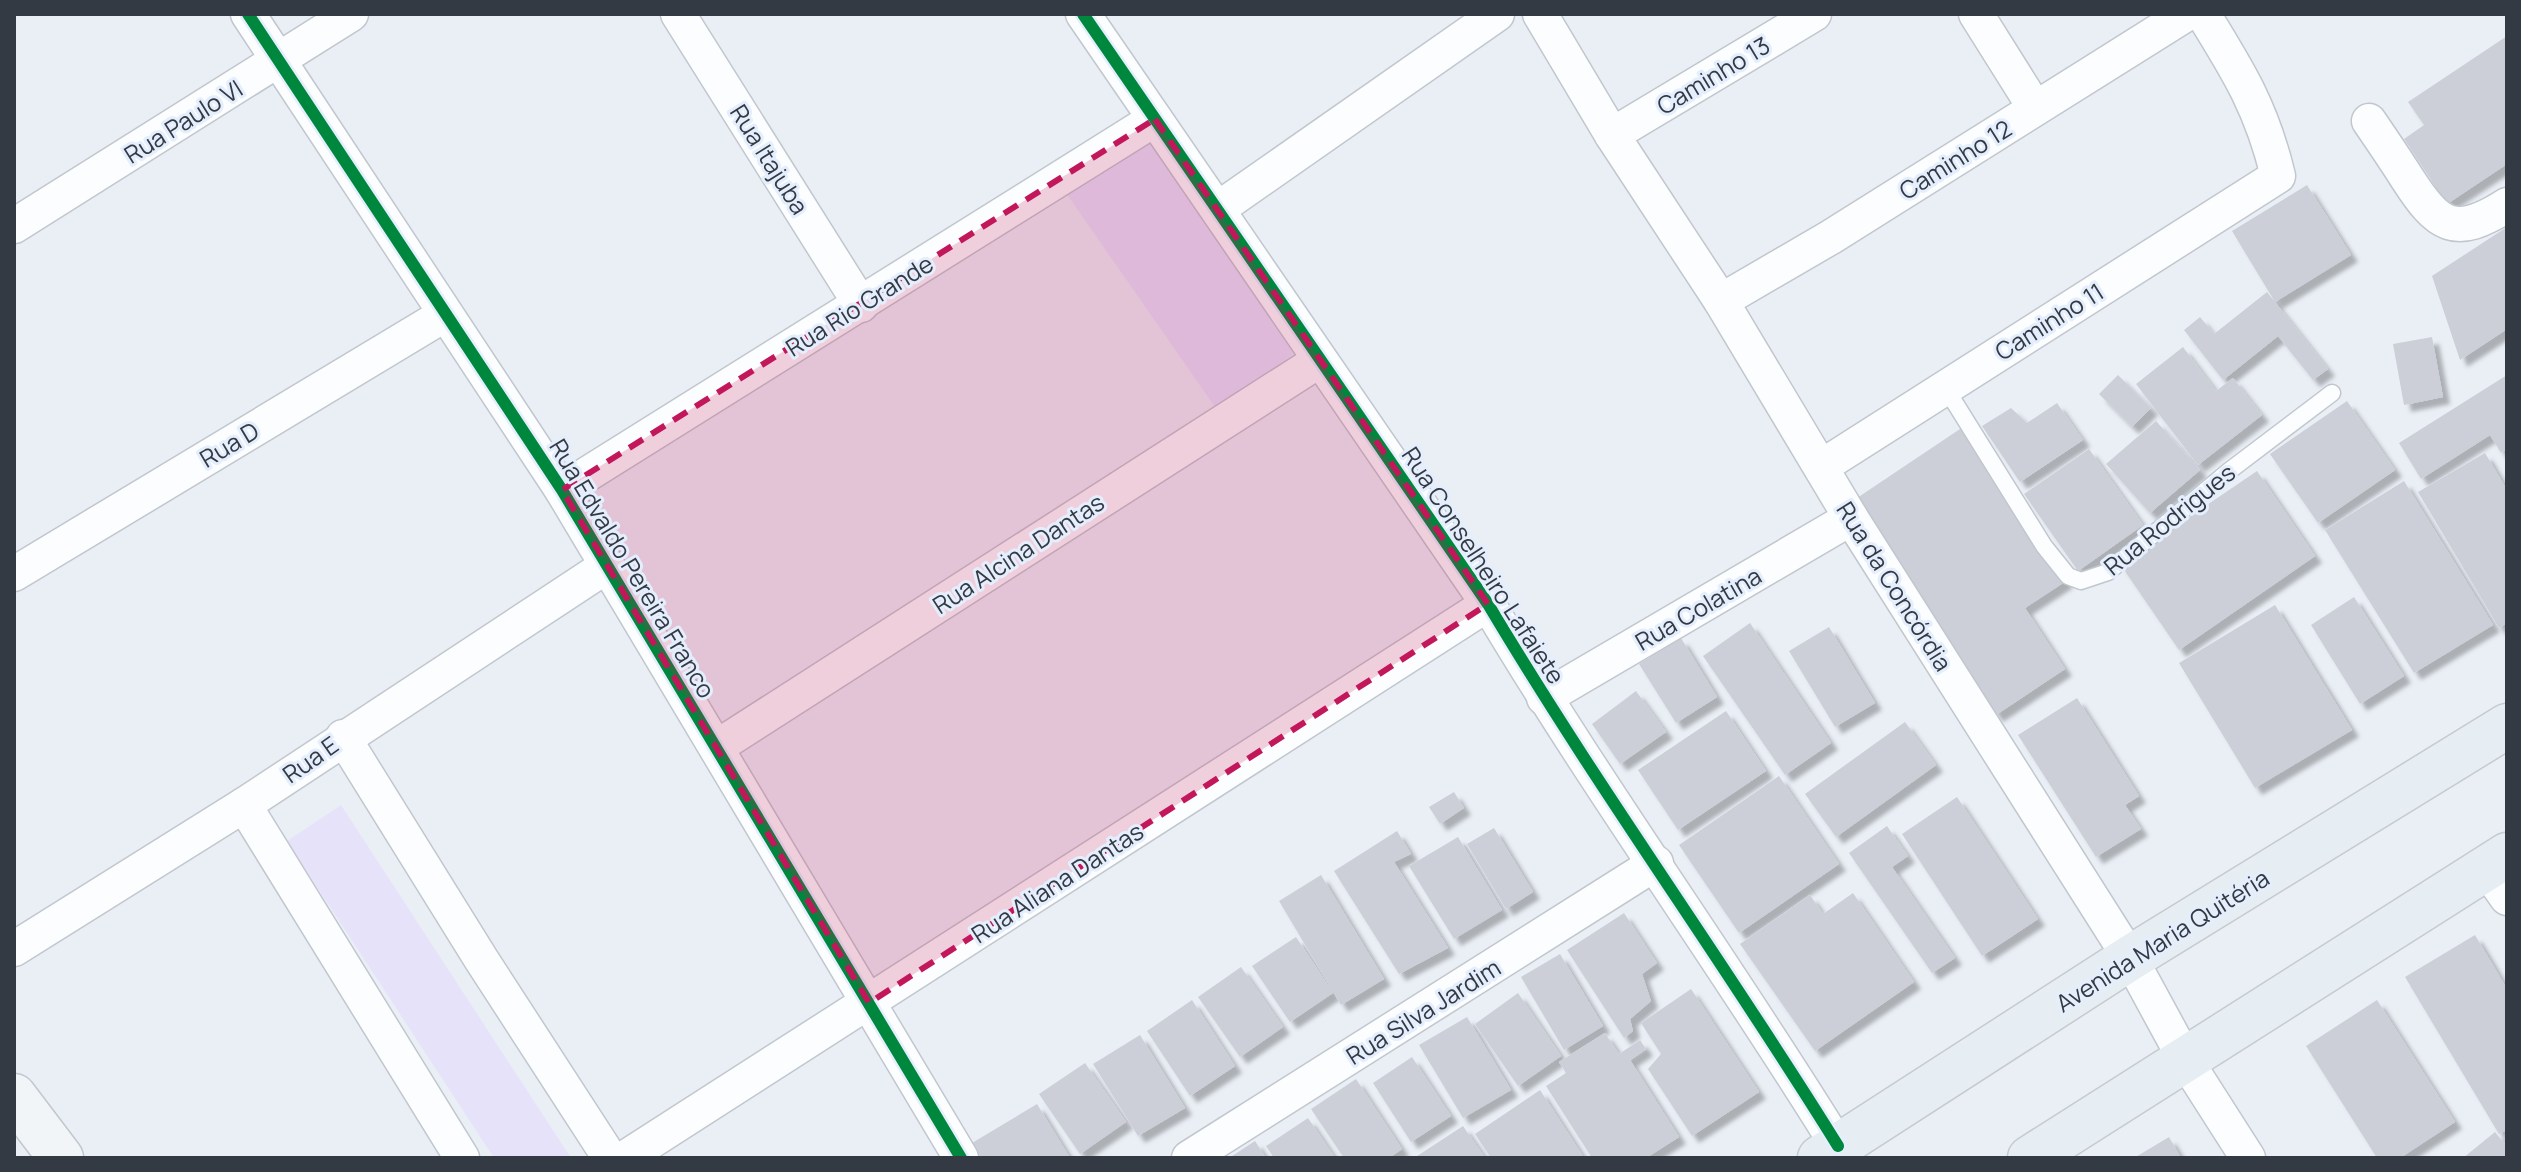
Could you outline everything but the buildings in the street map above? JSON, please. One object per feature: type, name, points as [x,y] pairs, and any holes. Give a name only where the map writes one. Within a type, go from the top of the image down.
[{"type":"main road","name":"Avenida Maria Quitéria","points":[[1829,1152],[2130,958],[2507,726]]},
{"type":"main road","points":[[2030,1158],[2500,874]]},
{"type":"street","name":"Rua Edvaldo Pereira Franco","points":[[248,14],[562,490],[605,567],[717,747],[961,1158]]},
{"type":"street","name":"Rua Paulo VI","points":[[14,226],[351,14]]},
{"type":"street","name":"Rua Itajuba","points":[[678,14],[861,305]]},
{"type":"street","name":"Rua Conselheiro Lafaiete","points":[[1083,14],[1488,604],[1544,698],[1656,863],[1829,1152]]},
{"type":"street","points":[[1218,209],[1497,14]]},
{"type":"street","name":"Rua da Concórdia","points":[[1540,14],[1612,135],[1721,301],[1851,518],[2130,958],[2186,1061],[2248,1158]]},
{"type":"street","name":"Caminho 13","points":[[1612,135],[1814,14]]},
{"type":"street","points":[[1976,14],[2035,108]]},
{"type":"street","name":"Caminho 12","points":[[1721,301],[1831,237],[2186,14]]},
{"type":"street","name":"Caminho 11","points":[[1821,467],[2278,176],[2266,127],[2241,75],[2203,14]]},
{"type":"street","name":"Rua Rio Grande","points":[[562,490],[1155,119]]},
{"type":"street","points":[[2369,121],[2429,211],[2444,222],[2464,224],[2480,220],[2507,205]]},
{"type":"street","name":"Rua D","points":[[14,574],[444,315]]},
{"type":"street","name":"Rua Alcina Dantas","points":[[717,747],[1320,360]]},
{"type":"street","name":"Rua Colatina","points":[[1544,698],[1851,518]]},
{"type":"street","name":"Rua E","points":[[14,949],[244,805],[605,567]]},
{"type":"street","name":"Rua Aliana Dantas","points":[[625,1158],[1488,604]]},
{"type":"street","points":[[343,737],[610,1158]]},
{"type":"street","points":[[244,805],[462,1158]]},
{"type":"street","name":"Rua Silva Jardim","points":[[1189,1158],[1656,863]]},
{"type":"street","points":[[14,1096],[61,1158]]},
{"type":"lane","name":"Rua Rodrigues","points":[[1945,387],[2044,546],[2068,576],[2081,581],[2108,572],[2240,461],[2332,393]]},
{"type":"highlighted area","points":[[1155,119],[1488,604],[869,1003],[562,490]]},
{"type":"shaded area","points":[[1150,142],[1295,353],[1215,407],[1066,193]]},
{"type":"shaded area","points":[[341,805],[571,1158],[494,1158],[287,841]]},
{"type":"cycle path","points":[[248,14],[562,490],[961,1158]]},
{"type":"cycle path","points":[[1083,14],[1488,604],[1573,741],[1838,1146]]}]
